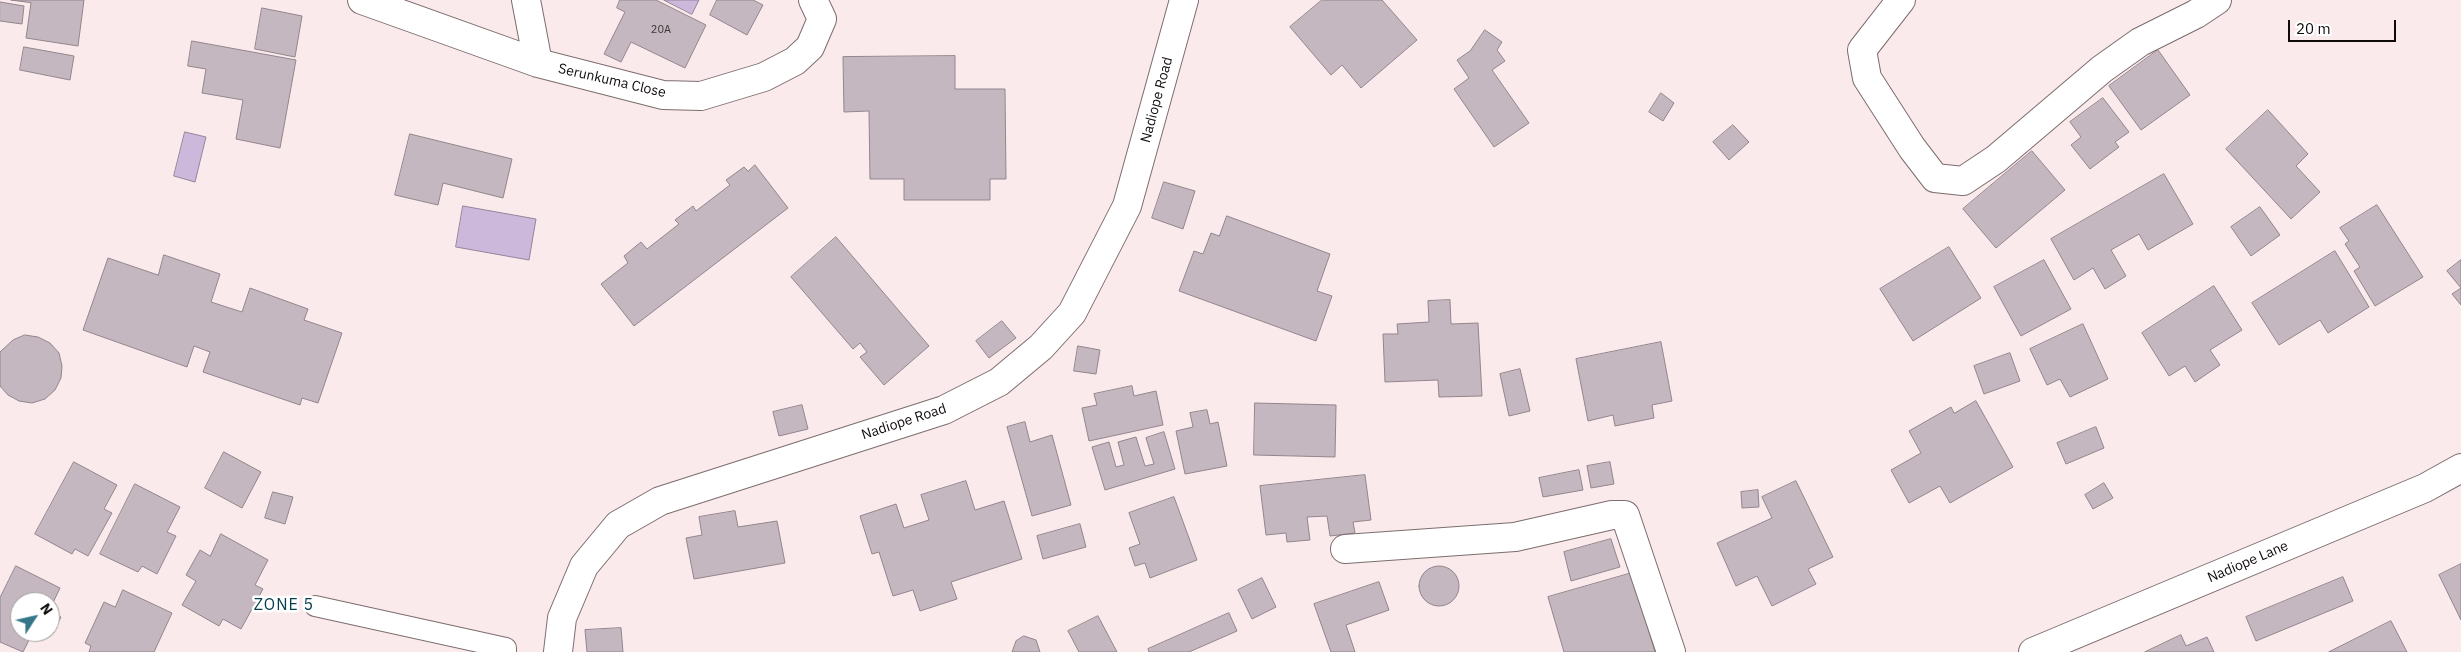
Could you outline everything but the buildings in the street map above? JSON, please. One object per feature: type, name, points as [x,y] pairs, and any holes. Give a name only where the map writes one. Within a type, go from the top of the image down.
[{"type":"street","name":"Serunkuma Close","points":[[362,0],[538,63],[663,95],[701,96],[764,77],[795,61],[810,47],[822,19],[813,0]]},
{"type":"street","points":[[526,0],[538,63]]},
{"type":"street","name":"Nadiope Road","points":[[558,652],[562,618],[584,566],[618,525],[660,501],[944,410],[1000,382],[1041,347],[1072,313],[1127,206],[1184,0]]},
{"type":"street","points":[[1901,0],[1862,50],[1867,78],[1935,178],[1963,181],[1996,159],[2102,69],[2140,42],[2196,14],[2216,0]]},
{"type":"street","name":"Nadiope Lane","points":[[2033,652],[2425,488],[2461,468]]},
{"type":"street","points":[[1345,549],[1515,537],[1612,515],[1626,515],[1671,652]]},
{"type":"lane","points":[[315,606],[506,648],[506,652]]},
{"type":"shaded area","points":[[664,0],[699,0],[692,14]]},
{"type":"shaded area","points":[[185,132],[206,137],[195,182],[174,176]]},
{"type":"shaded area","points":[[463,206],[536,219],[529,260],[456,247]]},
{"type":"district","name":"ZONE 5","points":[[284,605]]}]
